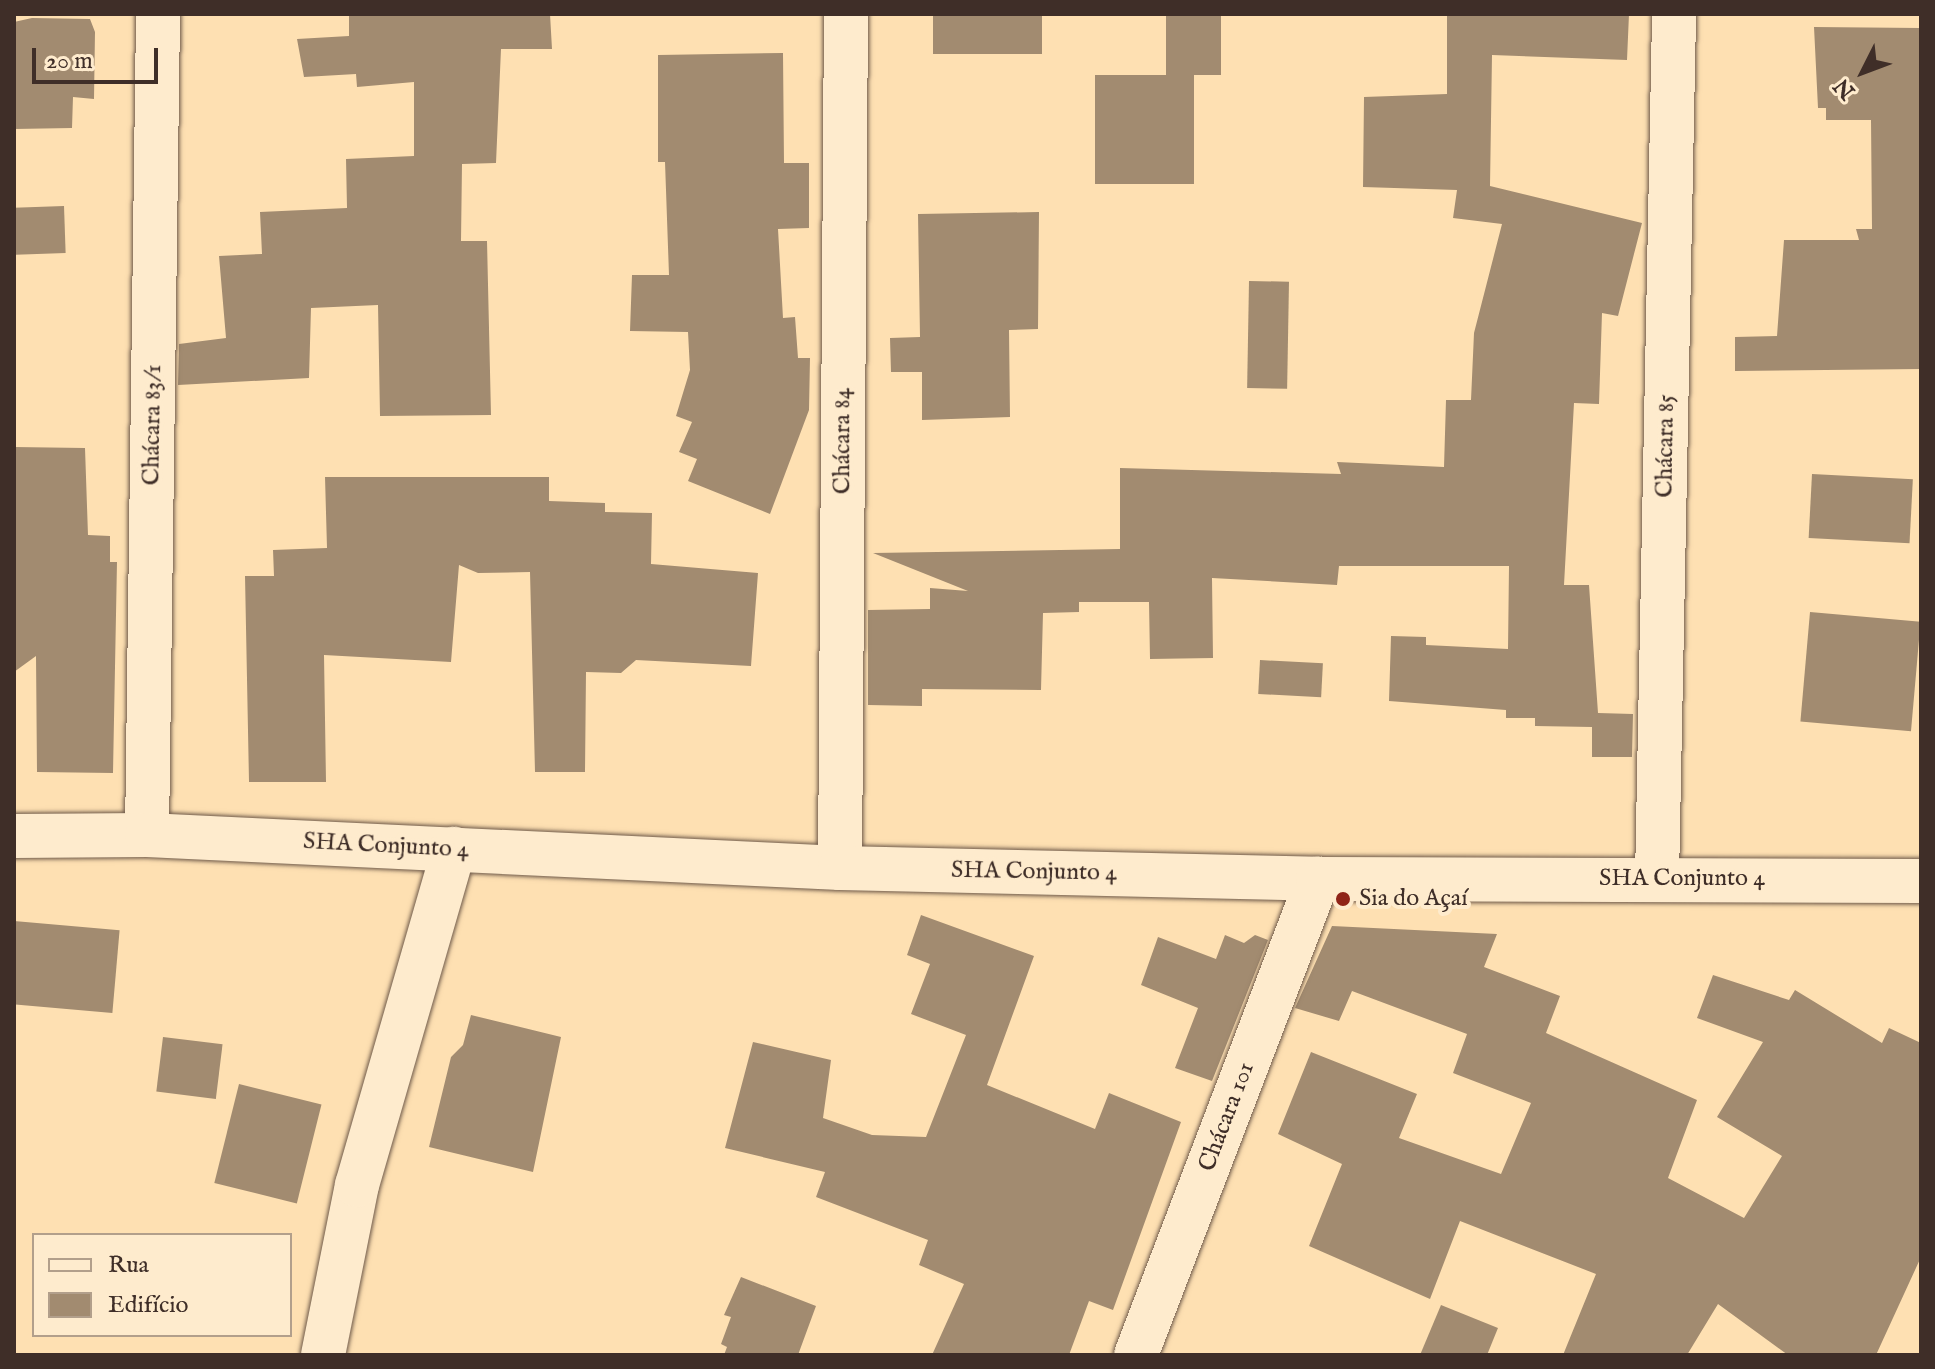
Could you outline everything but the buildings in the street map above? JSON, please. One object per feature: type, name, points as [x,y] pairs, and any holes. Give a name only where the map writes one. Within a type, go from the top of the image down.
[{"type":"street","name":"Chácara 83/1","points":[[147,835],[158,14]]},
{"type":"street","name":"Chácara 84","points":[[840,868],[846,14]]},
{"type":"street","name":"Chácara 85","points":[[1657,879],[1674,14]]},
{"type":"street","name":"SHA Conjunto 4","points":[[14,836],[147,835],[840,868],[1318,879],[1657,879],[1914,886]]},
{"type":"street","points":[[323,1355],[357,1185],[454,849]]},
{"type":"street","name":"Chácara 101","points":[[1136,1355],[1318,879]]},
{"type":"place","name":"Sia do Açaí","points":[[1343,899]]}]
